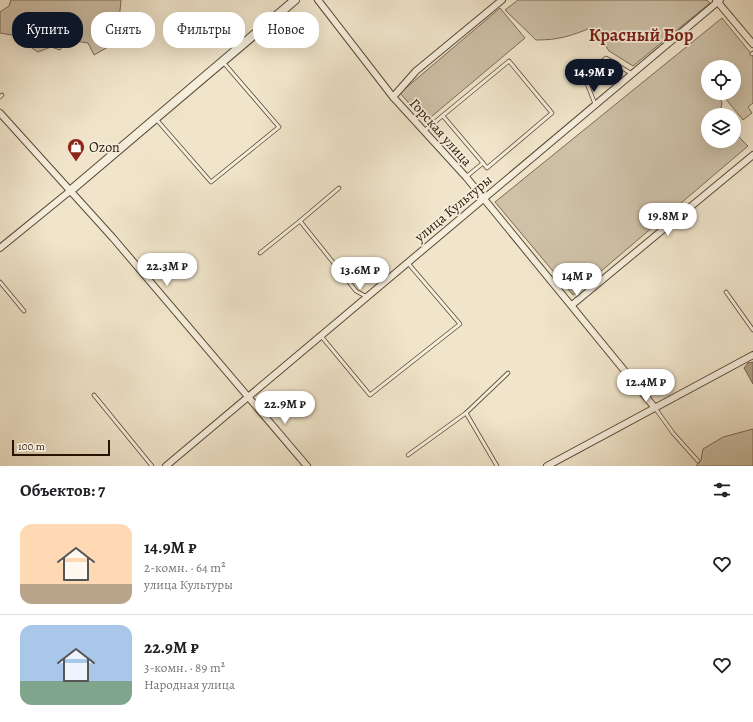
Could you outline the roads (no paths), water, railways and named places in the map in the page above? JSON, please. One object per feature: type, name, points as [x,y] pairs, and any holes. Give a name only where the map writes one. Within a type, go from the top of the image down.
[{"type":"street","points":[[0,248],[156,119],[295,0]]},
{"type":"street","name":"Горская улица","points":[[318,0],[393,97],[466,177],[655,408]]},
{"type":"street","points":[[393,97],[416,71],[502,0]]},
{"type":"street","points":[[718,1],[753,44]]},
{"type":"street","name":"улица Культуры","points":[[166,466],[718,1]]},
{"type":"street","points":[[0,113],[249,396],[307,466]]},
{"type":"street","points":[[572,305],[753,155]]},
{"type":"street","points":[[548,466],[753,355]]},
{"type":"lane","points":[[595,104],[584,76],[606,58],[632,74]]},
{"type":"lane","points":[[424,131],[509,61],[552,113],[487,168],[443,116]]},
{"type":"lane","points":[[156,119],[211,182],[279,127],[223,62]]},
{"type":"lane","points":[[466,177],[483,163]]},
{"type":"lane","points":[[260,253],[339,188]]},
{"type":"lane","points":[[300,221],[356,291],[367,297]]},
{"type":"lane","points":[[321,336],[370,395],[460,324],[407,262]]},
{"type":"lane","points":[[0,282],[24,311]]},
{"type":"lane","points":[[726,292],[753,330]]},
{"type":"lane","points":[[408,455],[466,413],[508,373]]},
{"type":"lane","points":[[94,395],[152,466]]},
{"type":"lane","points":[[655,408],[673,433],[698,461]]},
{"type":"lane","points":[[466,413],[497,466]]},
{"type":"place","name":"Ozon","points":[[76,162]]},
{"type":"district","name":"Красный Бор","points":[[641,35]]}]
